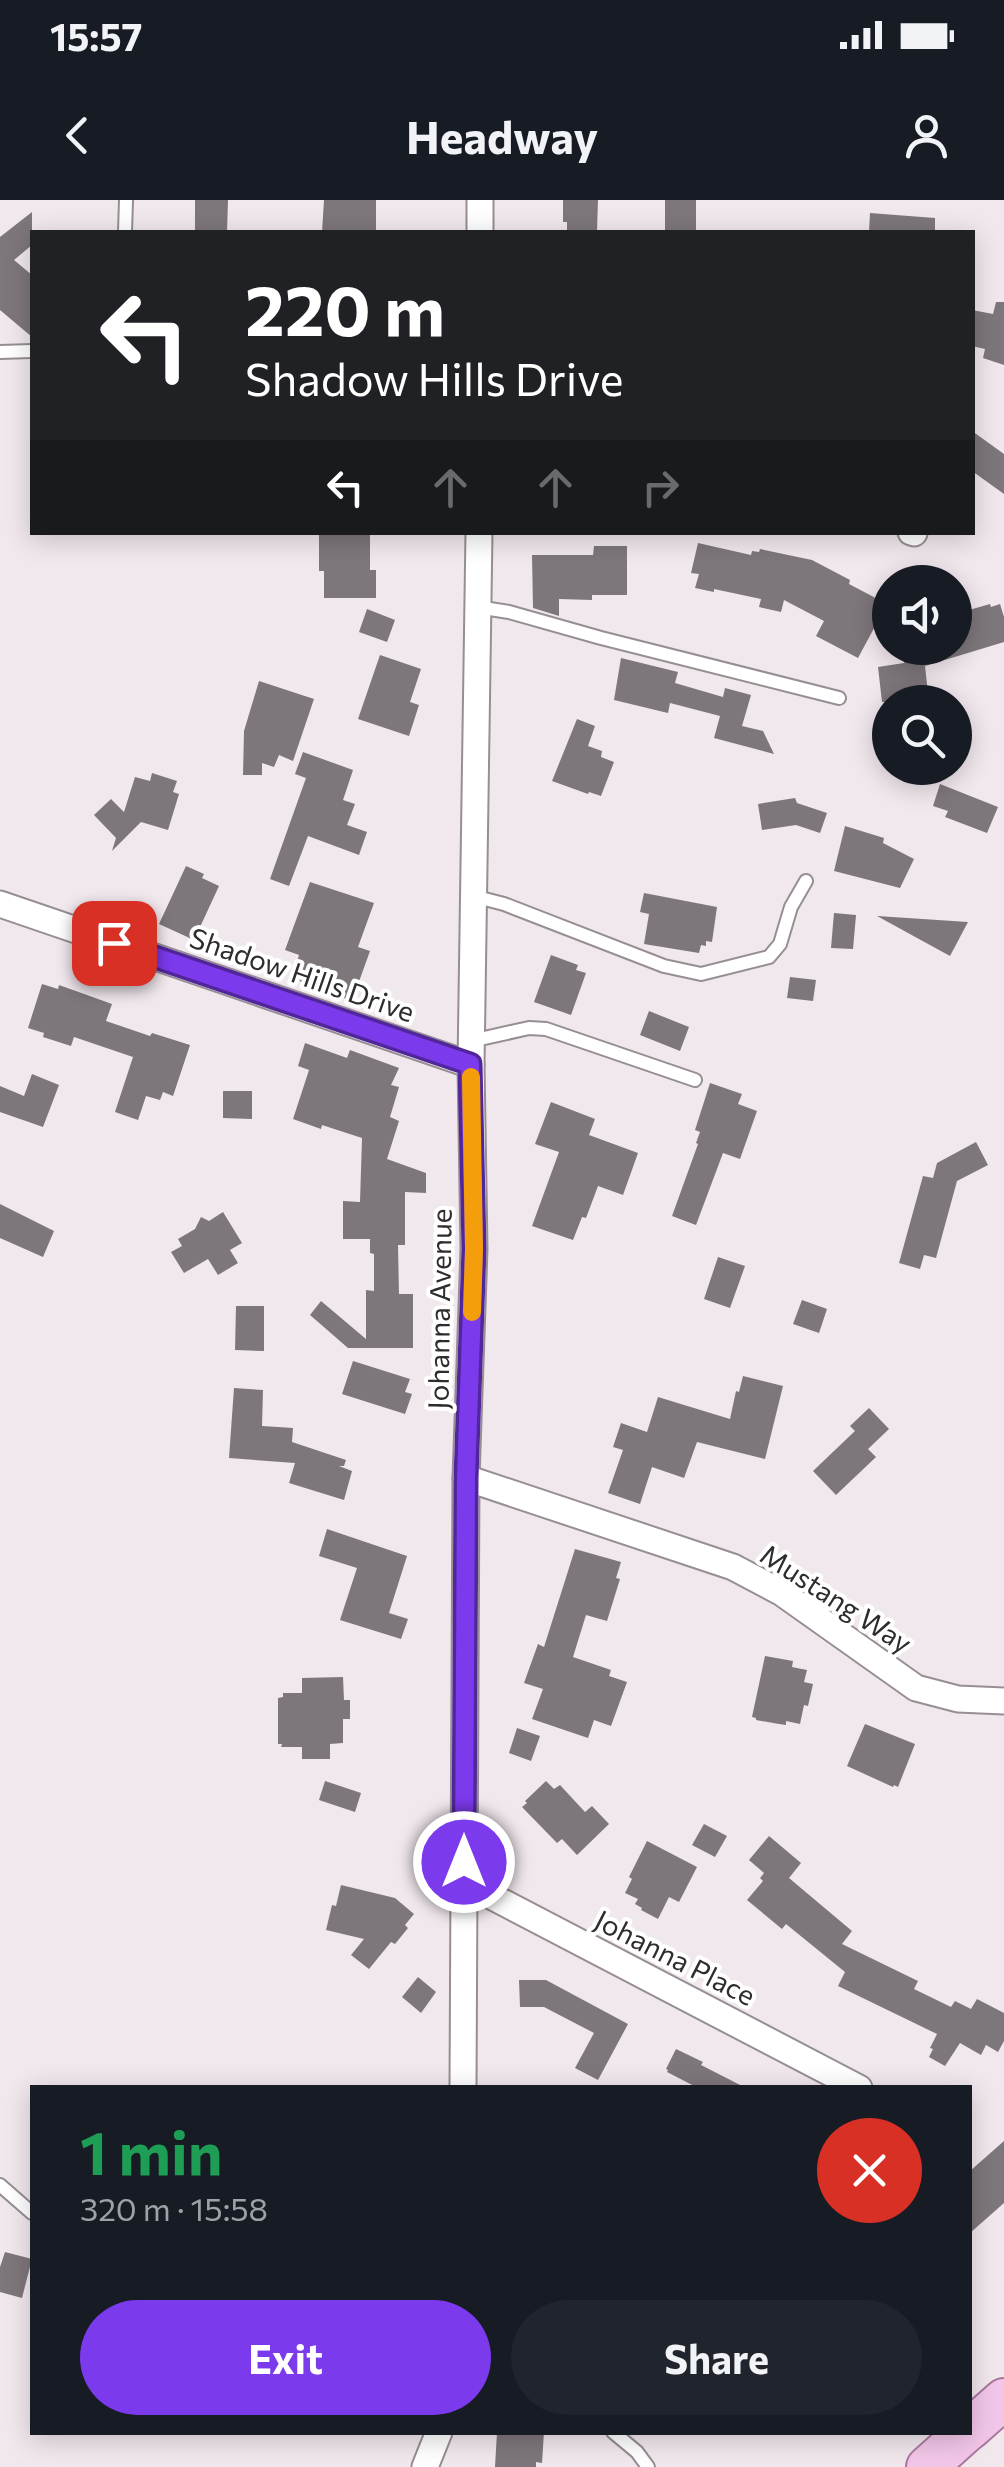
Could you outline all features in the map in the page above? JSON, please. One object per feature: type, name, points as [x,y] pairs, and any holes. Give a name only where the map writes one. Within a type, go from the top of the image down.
[{"type":"main road","points":[[972,2427],[1004,2398]]},
{"type":"main road","points":[[927,2467],[963,2435]]},
{"type":"street","points":[[480,200],[480,230]]},
{"type":"street","name":"Johanna Avenue","points":[[463,2085],[478,535]]},
{"type":"street","name":"Shadow Hills Drive","points":[[0,904],[471,1053]]},
{"type":"street","name":"Mustang Way","points":[[466,1478],[733,1567],[782,1593],[916,1688],[958,1699],[1004,1701]]},
{"type":"street","name":"Johanna Place","points":[[464,1882],[854,2085]]},
{"type":"street","points":[[425,2467],[438,2435]]},
{"type":"lane","points":[[126,200],[126,230]]},
{"type":"lane","points":[[0,352],[30,351]]},
{"type":"lane","points":[[478,607],[839,698]]},
{"type":"lane","points":[[473,896],[504,904],[664,966],[701,974],[769,958],[780,944],[791,906],[806,881]]},
{"type":"lane","points":[[471,1053],[528,1028],[546,1029],[695,1080]]},
{"type":"lane","points":[[0,2185],[30,2211]]},
{"type":"lane","points":[[616,2435],[648,2467]]},
{"type":"building","points":[[195,200],[228,200],[227,230],[195,230]]},
{"type":"building","points":[[324,200],[376,200],[376,230],[322,230]]},
{"type":"building","points":[[563,200],[598,200],[597,230],[567,230],[567,222],[563,222]]},
{"type":"building","points":[[665,200],[696,200],[696,230],[665,230]]},
{"type":"building","points":[[32,212],[30,247],[14,260],[30,273],[30,335],[0,310],[0,237]]},
{"type":"building","points":[[870,213],[935,218],[935,230],[869,230]]},
{"type":"building","points":[[996,302],[1004,302],[1004,365],[983,358],[985,349],[975,347],[975,311],[993,314]]},
{"type":"building","points":[[975,433],[1004,454],[1004,494],[975,473]]},
{"type":"building","points":[[319,535],[370,535],[370,570],[376,570],[376,598],[324,598],[324,571],[319,571]]},
{"type":"building","points":[[698,543],[751,555],[760,549],[812,560],[872,596],[872,632],[858,658],[816,636],[824,621],[784,600],[781,612],[759,607],[761,599],[695,588],[699,574],[691,573]]},
{"type":"building","points":[[594,546],[627,546],[627,595],[559,599],[559,616],[533,608],[532,555],[593,555]]},
{"type":"building","points":[[1000,604],[1004,642],[972,652],[972,609]]},
{"type":"building","points":[[367,609],[395,620],[387,642],[359,632]]},
{"type":"building","points":[[380,655],[421,669],[410,702],[419,705],[409,736],[358,719]]},
{"type":"building","points":[[621,658],[678,672],[675,683],[723,697],[725,688],[751,695],[742,726],[763,731],[774,754],[714,738],[720,716],[670,703],[668,713],[614,700]]},
{"type":"building","points":[[928,665],[925,666],[927,685],[880,685],[878,667]]},
{"type":"building","points":[[259,681],[314,699],[293,761],[279,755],[274,767],[262,763],[262,775],[243,775],[244,731]]},
{"type":"building","points":[[577,719],[595,726],[588,746],[602,751],[601,757],[614,762],[601,796],[552,781]]},
{"type":"building","points":[[303,752],[353,770],[343,800],[355,804],[347,825],[367,832],[359,855],[308,836],[289,886],[270,879],[306,778],[295,774]]},
{"type":"building","points":[[152,773],[177,781],[173,792],[179,794],[168,830],[141,822],[112,851],[116,838],[94,815],[111,799],[124,812],[135,777],[150,781]]},
{"type":"building","points":[[943,785],[998,807],[987,833],[945,817],[948,811],[933,806]]},
{"type":"building","points":[[795,798],[797,803],[827,813],[820,833],[796,825],[762,830],[758,804]]},
{"type":"building","points":[[845,826],[884,838],[883,843],[914,859],[900,888],[834,871]]},
{"type":"building","points":[[186,866],[219,886],[194,940],[159,924]]},
{"type":"building","points":[[310,882],[374,903],[358,947],[370,951],[352,1001],[301,982],[294,973],[299,955],[285,950]]},
{"type":"building","points":[[644,893],[717,907],[712,942],[701,945],[699,953],[644,944],[649,914],[640,912]]},
{"type":"building","points":[[834,913],[856,915],[853,949],[831,948]]},
{"type":"building","points":[[877,916],[968,922],[950,956]]},
{"type":"building","points":[[551,955],[578,965],[576,970],[586,973],[571,1015],[534,1002]]},
{"type":"building","points":[[790,977],[816,980],[813,1001],[787,998]]},
{"type":"building","points":[[42,984],[58,989],[59,985],[112,1004],[106,1021],[190,1045],[173,1096],[163,1092],[160,1100],[146,1096],[138,1120],[115,1112],[133,1057],[74,1037],[71,1046],[28,1028]]},
{"type":"building","points":[[649,1011],[689,1027],[680,1051],[640,1035]]},
{"type":"building","points":[[305,1043],[347,1058],[350,1050],[399,1068],[391,1085],[399,1087],[390,1117],[399,1121],[387,1159],[426,1173],[426,1193],[405,1192],[405,1245],[398,1245],[399,1294],[413,1294],[413,1348],[348,1348],[310,1315],[321,1301],[366,1339],[366,1290],[374,1291],[374,1254],[370,1253],[370,1239],[343,1239],[343,1201],[360,1202],[362,1138],[293,1119],[309,1070],[298,1066]]},
{"type":"building","points":[[32,1074],[59,1085],[43,1127],[0,1112],[0,1086],[24,1096]]},
{"type":"building","points":[[710,1083],[742,1094],[738,1104],[757,1111],[740,1159],[723,1153],[696,1225],[672,1216],[698,1144],[700,1132],[695,1130]]},
{"type":"building","points":[[223,1091],[252,1091],[252,1119],[223,1118]]},
{"type":"building","points":[[551,1102],[595,1119],[589,1135],[638,1153],[623,1195],[598,1186],[573,1240],[532,1226],[559,1152],[535,1144]]},
{"type":"building","points":[[976,1142],[988,1165],[957,1181],[936,1258],[924,1255],[920,1269],[899,1263],[923,1176],[933,1178],[937,1163]]},
{"type":"building","points":[[0,1204],[54,1231],[43,1257],[0,1238]]},
{"type":"building","points":[[223,1212],[242,1243],[230,1250],[238,1263],[218,1275],[208,1259],[184,1273],[171,1252],[182,1246],[178,1239],[195,1229],[201,1217],[209,1221]]},
{"type":"building","points":[[718,1257],[745,1266],[730,1308],[704,1299]]},
{"type":"building","points":[[802,1300],[827,1309],[819,1333],[793,1324]]},
{"type":"building","points":[[236,1306],[264,1306],[264,1351],[235,1350]]},
{"type":"building","points":[[353,1361],[410,1379],[405,1392],[412,1394],[405,1414],[342,1394]]},
{"type":"building","points":[[743,1376],[783,1386],[765,1459],[697,1442],[684,1478],[652,1467],[640,1504],[608,1493],[623,1450],[613,1447],[621,1423],[647,1432],[658,1397],[730,1419]]},
{"type":"building","points":[[234,1388],[263,1390],[262,1426],[293,1428],[292,1442],[346,1460],[344,1466],[339,1466],[352,1471],[344,1500],[289,1483],[295,1463],[229,1458]]},
{"type":"building","points":[[869,1408],[889,1429],[868,1449],[876,1457],[836,1495],[813,1471],[855,1431],[850,1426]]},
{"type":"building","points":[[327,1529],[407,1556],[389,1613],[408,1619],[401,1639],[340,1620],[357,1568],[319,1556]]},
{"type":"building","points":[[575,1549],[621,1562],[607,1621],[586,1615],[573,1657],[611,1670],[609,1676],[627,1682],[611,1726],[594,1720],[588,1738],[532,1719],[543,1689],[524,1683],[538,1644],[544,1647]]},
{"type":"building","points":[[765,1656],[793,1661],[792,1667],[807,1670],[804,1682],[813,1684],[800,1724],[779,1724],[752,1717]]},
{"type":"building","points":[[343,1677],[344,1700],[350,1700],[350,1719],[343,1719],[343,1743],[330,1744],[330,1759],[302,1759],[302,1747],[281,1747],[278,1698],[283,1693],[302,1693],[302,1678]]},
{"type":"building","points":[[865,1724],[915,1744],[898,1787],[847,1766]]},
{"type":"building","points":[[517,1728],[540,1736],[531,1761],[509,1753]]},
{"type":"building","points":[[325,1781],[361,1793],[355,1812],[319,1800]]},
{"type":"building","points":[[546,1781],[554,1789],[560,1785],[585,1812],[592,1806],[609,1824],[577,1855],[562,1839],[557,1843],[522,1807]]},
{"type":"building","points":[[704,1824],[727,1836],[715,1857],[692,1845]]},
{"type":"building","points":[[769,1836],[801,1863],[789,1878],[852,1931],[842,1944],[918,1981],[914,1989],[951,2007],[955,2001],[971,2009],[977,1999],[1004,2013],[1004,2041],[998,2052],[986,2045],[981,2055],[960,2043],[945,2066],[929,2057],[937,2034],[838,1986],[845,1972],[786,1924],[782,1929],[747,1900],[763,1881],[760,1878],[764,1873],[749,1860]]},
{"type":"building","points":[[647,1841],[697,1867],[679,1902],[669,1897],[658,1919],[641,1910],[635,1904],[638,1899],[625,1893]]},
{"type":"building","points":[[341,1885],[395,1898],[414,1914],[395,1944],[391,1942],[369,1969],[351,1955],[364,1939],[326,1930]]},
{"type":"building","points":[[418,1977],[436,1992],[421,2013],[402,1997]]},
{"type":"building","points":[[519,1980],[546,1980],[628,2024],[598,2080],[575,2068],[594,2033],[544,2007],[520,2007]]},
{"type":"building","points":[[676,2049],[740,2085],[692,2085],[666,2069]]},
{"type":"building","points":[[1004,2141],[1004,2203],[972,2231],[972,2169]]},
{"type":"building","points":[[5,2252],[30,2258],[22,2298],[0,2292],[0,2267]]},
{"type":"building","points":[[497,2435],[544,2435],[542,2463],[536,2462],[536,2467],[495,2467]]},
{"type":"slow traffic","points":[[471,1077],[472,1312]]},
{"type":"route","points":[[114,943],[470,1064],[474,1249],[466,1478],[464,1862]]}]
